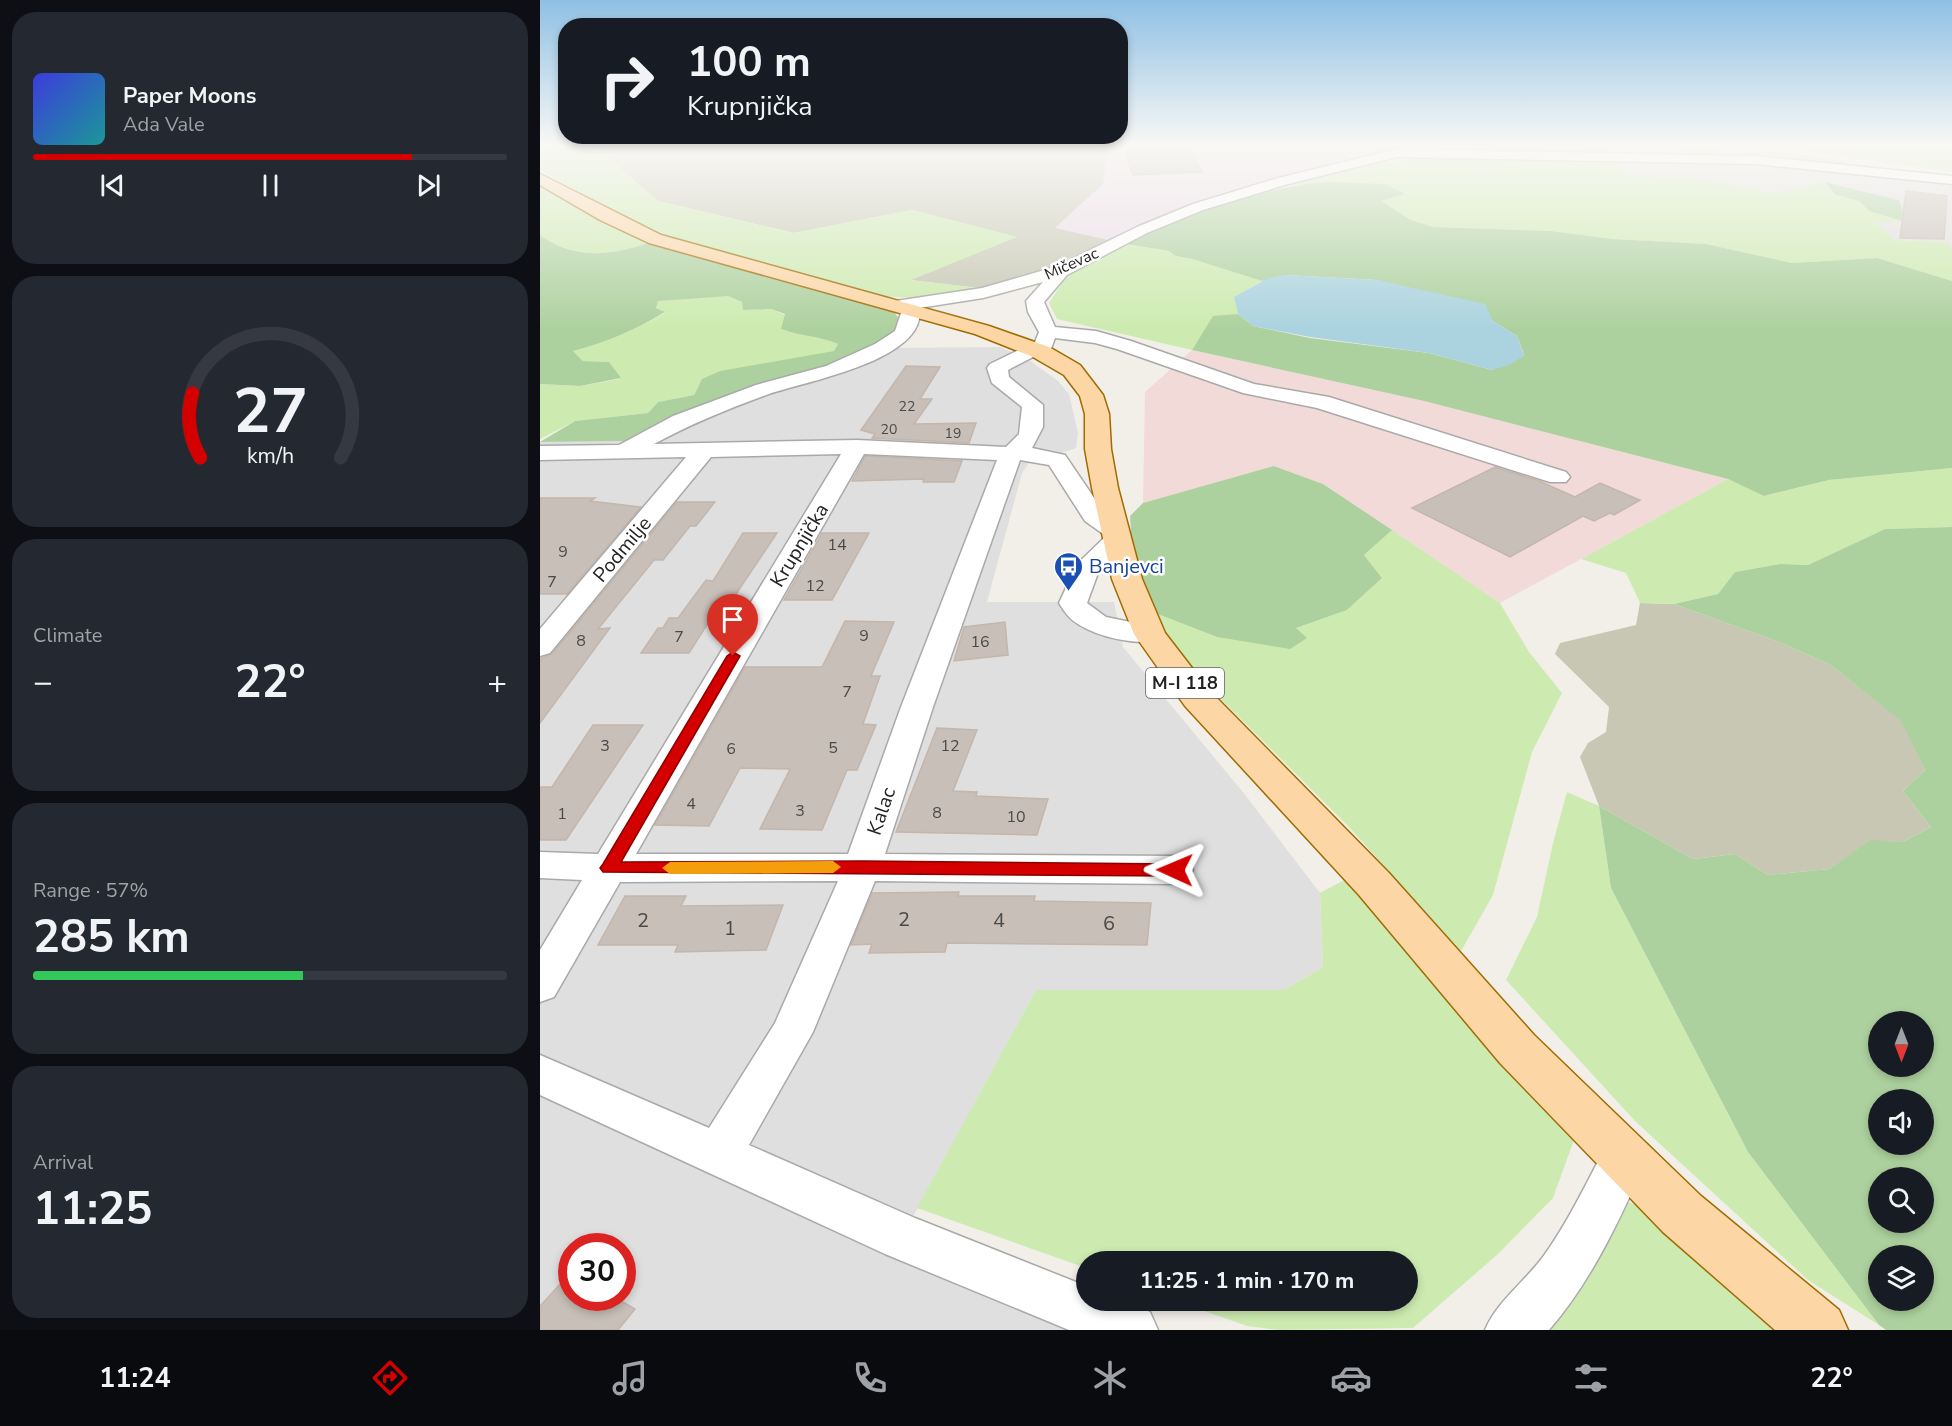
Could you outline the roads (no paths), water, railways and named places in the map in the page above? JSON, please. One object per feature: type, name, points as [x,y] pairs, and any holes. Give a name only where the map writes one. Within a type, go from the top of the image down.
[{"type":"main road","name":"M-I 118","points":[[589,206],[655,239],[1041,344],[1072,370],[1090,395],[1097,414],[1098,449],[1127,579],[1150,634],[1197,698],[1374,884],[1517,1049],[1682,1214],[1819,1330]]},
{"type":"street","name":"Mičevac","points":[[903,308],[983,293],[1061,271],[1142,230],[1201,206]]},
{"type":"street","points":[[1061,271],[1035,301],[1041,344],[1096,337],[1250,389],[1342,408],[1558,477]]},
{"type":"street","points":[[624,452],[681,422],[763,389],[834,370],[882,348],[903,334],[903,308]]},
{"type":"street","name":"Kalac","points":[[719,1154],[792,1032],[862,867],[917,707],[1013,453],[1025,445],[1031,436],[1035,420],[1032,405],[999,379],[997,368],[1041,344]]},
{"type":"street","points":[[540,453],[857,447],[1013,453],[1057,460],[1094,516],[1116,536],[1086,570],[1073,603],[1078,613],[1095,622],[1150,634]]},
{"type":"street","name":"Krupnjička","points":[[540,985],[857,447]]},
{"type":"street","name":"Podmilje","points":[[540,647],[704,450]]},
{"type":"street","points":[[540,466],[566,453]]},
{"type":"street","points":[[540,865],[609,868],[862,867],[1175,870]]},
{"type":"street","points":[[540,1074],[902,1237],[1132,1330]]},
{"type":"street","points":[[1511,1330],[1528,1316],[1572,1257],[1625,1156]]},
{"type":"water","points":[[1286,275],[1377,280],[1485,304],[1493,321],[1517,336],[1524,356],[1511,364],[1492,370],[1429,353],[1310,337],[1253,326],[1238,314],[1234,297],[1268,278]]},
{"type":"place","name":"Banjevci","points":[[1068,592]]}]
